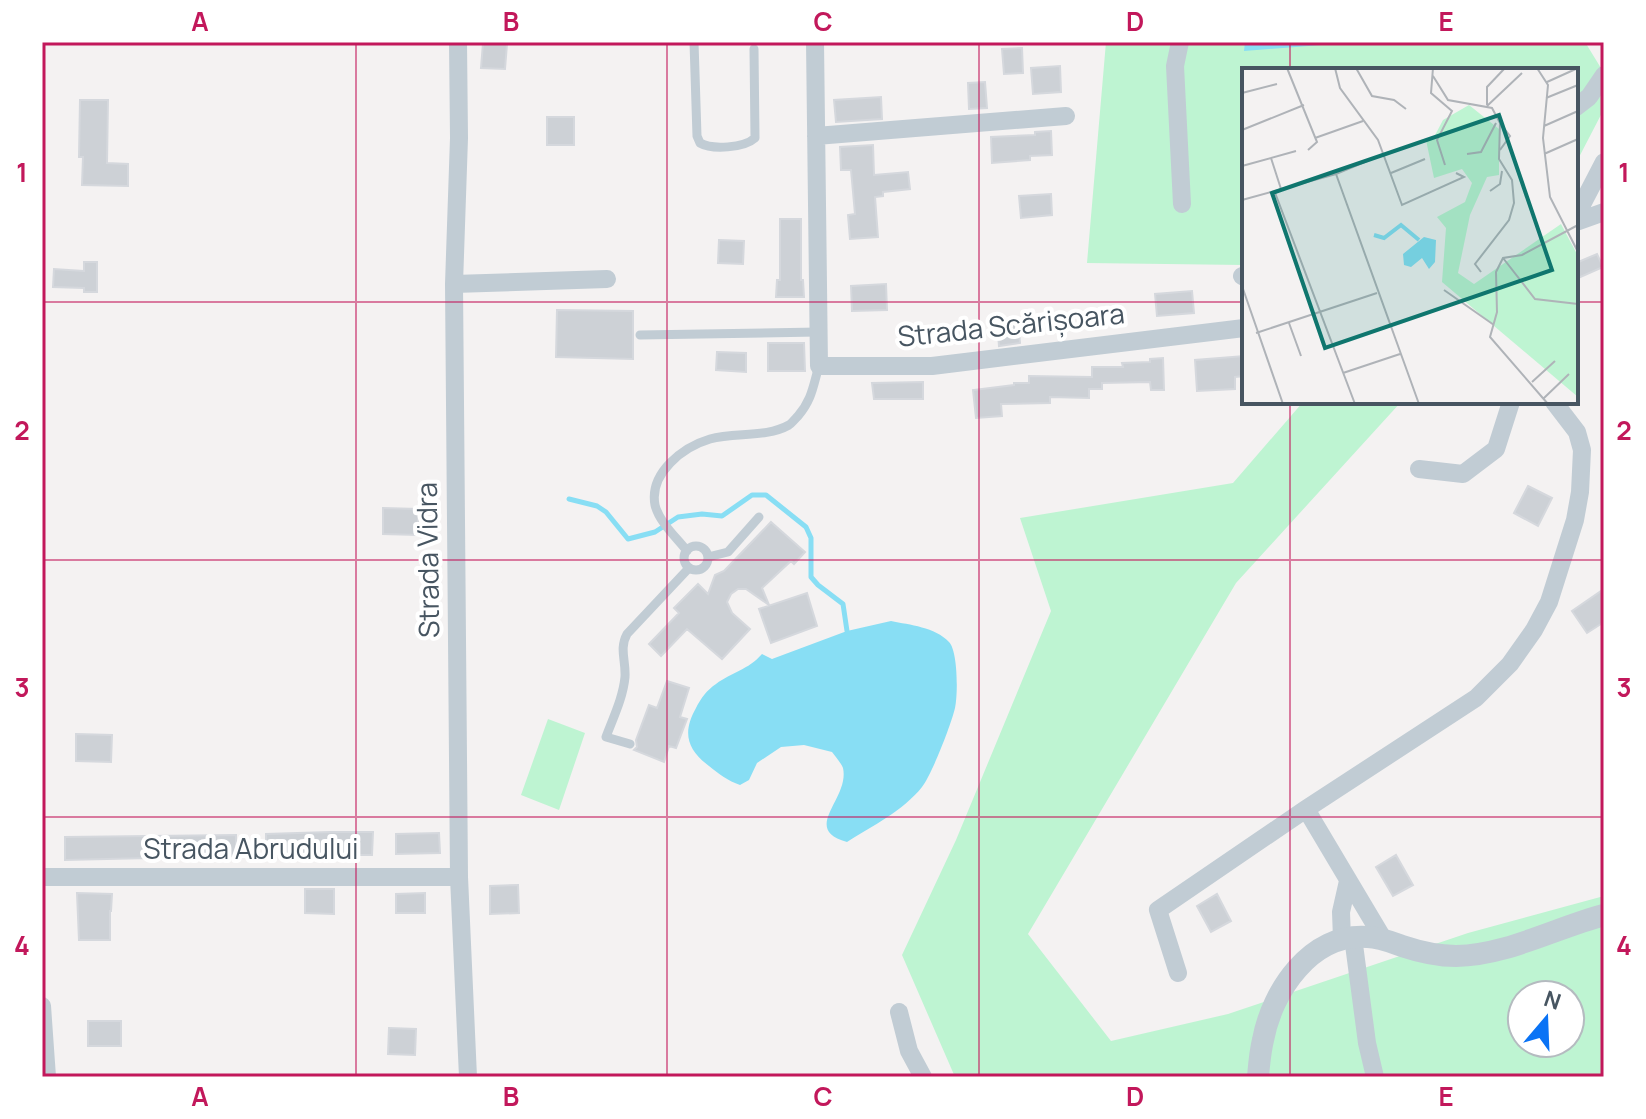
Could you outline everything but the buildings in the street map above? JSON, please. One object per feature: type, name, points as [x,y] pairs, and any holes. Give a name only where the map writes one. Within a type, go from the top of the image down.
[{"type":"street","name":"Strada Vidra","points":[[458,42],[459,138],[454,284],[459,877],[468,1077]]},
{"type":"street","points":[[815,42],[819,366]]},
{"type":"street","points":[[1180,42],[1175,66],[1182,204]]},
{"type":"street","points":[[1578,105],[1589,97],[1604,75]]},
{"type":"street","points":[[816,136],[1066,116]]},
{"type":"street","points":[[1578,212],[1604,162]]},
{"type":"street","points":[[1578,221],[1604,212]]},
{"type":"street","points":[[454,284],[607,279]]},
{"type":"street","name":"Strada Scărișoara","points":[[819,366],[932,366],[1242,328]]},
{"type":"street","points":[[1419,469],[1463,474],[1496,449],[1510,404]]},
{"type":"street","points":[[1178,973],[1158,910],[1476,698],[1510,664],[1534,630],[1549,602],[1575,520],[1580,492],[1582,450],[1577,432],[1556,404]]},
{"type":"street","points":[[1306,809],[1384,940]]},
{"type":"street","name":"Strada Abrudului","points":[[42,877],[459,877]]},
{"type":"street","points":[[1348,881],[1341,912],[1375,1077]]},
{"type":"street","points":[[1258,1077],[1263,1039],[1273,1008],[1288,981],[1310,956],[1331,943],[1347,938],[1369,937],[1434,955],[1480,954],[1604,915]]},
{"type":"street","points":[[42,1006],[47,1077]]},
{"type":"street","points":[[899,1012],[909,1051],[923,1077]]},
{"type":"lane","points":[[694,42],[697,136],[700,143],[706,146],[742,145],[755,138],[754,49]]},
{"type":"lane","points":[[640,335],[818,332]]},
{"type":"lane","points":[[687,551],[661,518],[655,505],[656,489],[663,471],[682,452],[711,439],[768,432],[790,425],[808,404],[819,366]]},
{"type":"lane","points":[[708,557],[728,552],[759,517]]},
{"type":"lane","points":[[692,547],[700,547],[708,557],[700,569],[689,568],[684,557],[692,547]]},
{"type":"lane","points":[[630,744],[606,737],[621,697],[625,675],[623,641],[689,568]]},
{"type":"green space","points":[[1106,42],[1585,42],[1604,73],[1604,109],[1578,159],[1578,68],[1242,68],[1242,265],[1087,263]]},
{"type":"green space","points":[[1301,404],[1399,404],[1236,583],[1028,934],[1111,1041],[1228,1014],[1468,933],[1604,896],[1604,1077],[955,1077],[902,955],[956,840],[1051,611],[1020,518],[1233,483]]},
{"type":"green space","points":[[548,719],[585,733],[559,810],[521,795]]},
{"type":"water","points":[[1245,42],[1321,42],[1321,45],[1244,51]]},
{"type":"water","points":[[891,621],[930,630],[949,642],[956,663],[957,693],[950,726],[926,781],[914,796],[887,818],[847,842],[828,829],[827,821],[843,780],[843,768],[832,752],[804,745],[781,747],[757,763],[749,780],[740,785],[702,760],[692,747],[689,725],[704,694],[762,654],[772,659],[847,631]]},
{"type":"waterway","points":[[569,499],[597,506],[606,512],[628,539],[655,532],[678,517],[702,514],[722,516],[752,495],[766,495],[806,527],[811,538],[811,577],[843,604],[847,631]]}]
